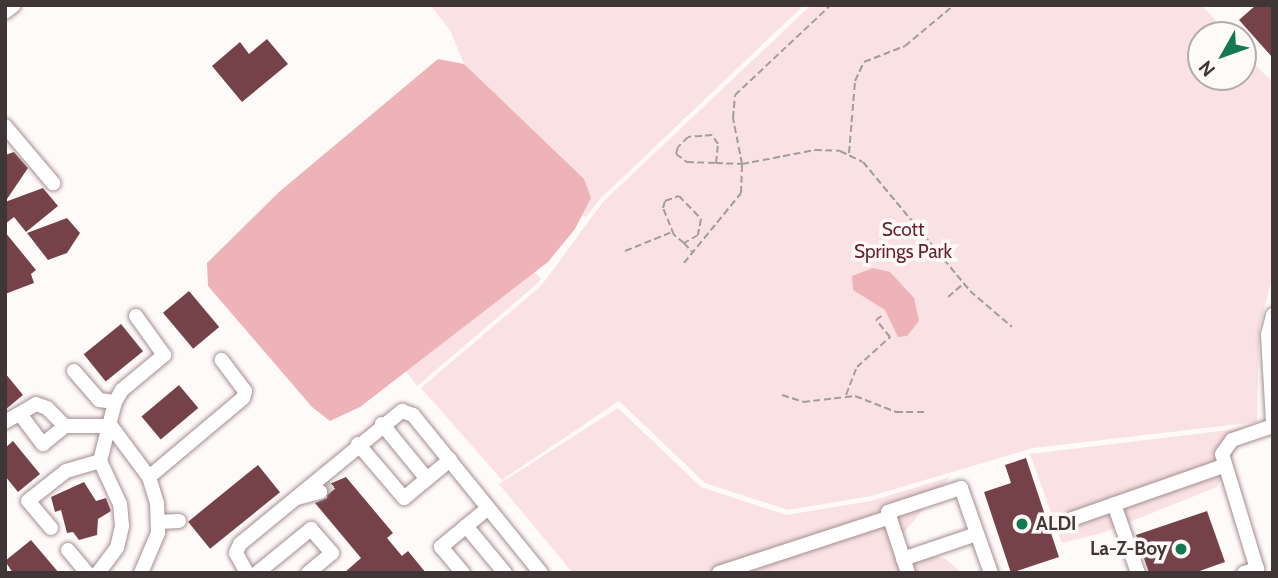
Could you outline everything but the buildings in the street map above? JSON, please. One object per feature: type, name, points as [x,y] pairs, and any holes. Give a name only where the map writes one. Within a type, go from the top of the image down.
[{"type":"street","points":[[5,12],[13,5]]},
{"type":"street","points":[[5,126],[53,183]]},
{"type":"street","points":[[98,573],[117,548],[122,526],[120,504],[100,461],[115,402],[122,390],[164,355],[136,316]]},
{"type":"street","points":[[1244,573],[1257,569],[1223,466],[1225,445],[1273,425],[1268,335],[1273,316]]},
{"type":"street","points":[[149,477],[243,398],[245,391],[222,360]]},
{"type":"street","points":[[74,371],[99,400],[115,402]]},
{"type":"street","points":[[5,422],[36,404],[47,408],[65,426]]},
{"type":"street","points":[[247,573],[236,553],[240,544],[382,424],[402,411],[413,415],[535,571]]},
{"type":"street","points":[[20,414],[43,444],[65,426],[111,426]]},
{"type":"street","points":[[382,424],[427,479]]},
{"type":"street","points":[[111,426],[149,477],[158,522],[150,558],[141,573]]},
{"type":"street","points":[[358,444],[404,498],[450,460]]},
{"type":"street","points":[[335,480],[344,456]]},
{"type":"street","points":[[51,528],[28,501],[66,471],[100,461]]},
{"type":"street","points":[[1072,519],[1223,466]]},
{"type":"street","points":[[978,534],[905,566],[888,512],[961,488],[978,534],[991,573]]},
{"type":"street","points":[[292,500],[320,492]]},
{"type":"street","points":[[1114,504],[1138,573]]},
{"type":"street","points":[[463,573],[441,547],[488,508]]},
{"type":"street","points":[[719,573],[890,517]]},
{"type":"street","points":[[158,522],[179,520]]},
{"type":"street","points":[[466,526],[505,573]]},
{"type":"street","points":[[257,573],[312,529],[332,553],[308,573]]},
{"type":"street","points":[[68,550],[87,573]]},
{"type":"path","points":[[684,263],[744,187],[733,118],[735,95],[831,5]]},
{"type":"path","points":[[849,154],[855,81],[864,62],[905,46],[954,5]]},
{"type":"path","points":[[716,163],[718,144],[712,135],[688,137],[678,147],[679,159],[716,163],[742,164],[815,150],[849,154],[872,171],[964,284],[1012,327]]},
{"type":"path","points":[[684,243],[694,239],[701,228],[696,212],[679,196],[663,204],[673,231],[693,253]]},
{"type":"path","points":[[701,228],[710,228]]},
{"type":"path","points":[[625,251],[673,231]]},
{"type":"path","points":[[948,297],[964,284]]},
{"type":"path","points":[[845,397],[856,367],[890,337],[876,320],[884,314]]},
{"type":"path","points":[[782,395],[803,402],[855,396],[908,414],[927,412]]},
{"type":"green space","points":[[430,5],[804,5],[600,199],[586,217],[582,215],[591,198],[464,64],[450,30]]},
{"type":"green space","name":"Scott Springs Park","points":[[811,5],[1202,5],[1216,21],[1187,21],[1187,91],[1257,91],[1257,66],[1273,83],[1273,274],[1259,328],[1257,422],[1033,448],[871,496],[788,510],[705,483],[619,401],[502,480],[421,388],[541,286],[603,202]]},
{"type":"green space","points":[[534,272],[541,278],[538,283],[417,386],[406,371]]},
{"type":"green space","points":[[618,408],[701,487],[786,515],[871,501],[950,477],[891,548],[946,559],[962,573],[573,573],[499,484]]},
{"type":"green space","points":[[1246,428],[1217,487],[1102,533],[1062,543],[1030,454]]},
{"type":"shaded area","points":[[438,59],[464,64],[584,179],[591,198],[575,229],[548,262],[360,407],[330,421],[312,407],[208,286],[207,263],[279,192]]},
{"type":"shaded area","points":[[873,268],[890,272],[914,298],[919,321],[907,336],[898,337],[885,310],[853,290],[852,276]]},
{"type":"tunnel","points":[[320,492],[335,480]]},
{"type":"place","name":"ALDI","points":[[1022,524]]},
{"type":"place","name":"La-Z-Boy","points":[[1181,549]]}]
